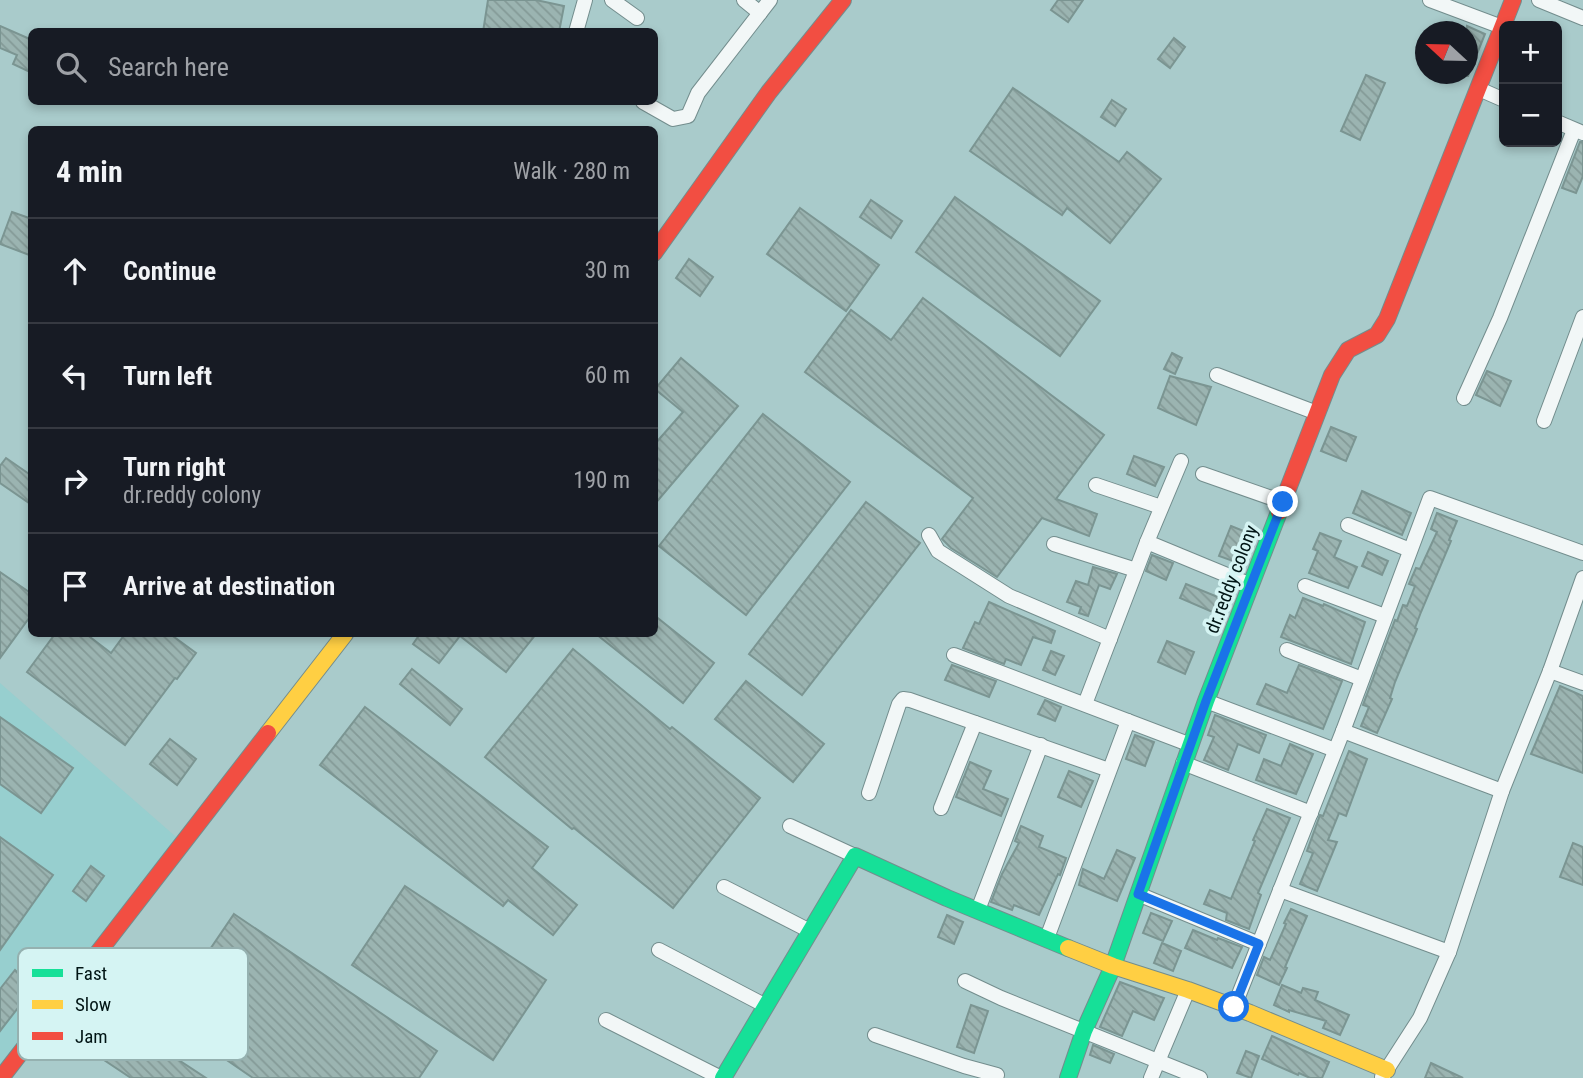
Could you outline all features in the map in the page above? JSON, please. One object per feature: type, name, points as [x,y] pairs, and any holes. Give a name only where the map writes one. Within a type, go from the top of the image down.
[{"type":"street","points":[[577,28],[585,0]]},
{"type":"street","points":[[612,0],[637,18]]},
{"type":"street","points":[[744,0],[760,13]]},
{"type":"street","points":[[648,105],[673,119],[688,116],[698,93],[770,0]]},
{"type":"street","points":[[658,247],[752,115],[843,0]]},
{"type":"street","points":[[1430,0],[1499,26]]},
{"type":"street","name":"dr.reddy colony","points":[[1504,21],[1513,0]]},
{"type":"street","points":[[1539,0],[1583,18]]},
{"type":"street","name":"dr.reddy colony","points":[[1068,1078],[1084,1031],[1113,966],[1206,701],[1332,375],[1348,350],[1377,335],[1387,319],[1499,35]]},
{"type":"street","points":[[1479,89],[1499,98]]},
{"type":"street","points":[[1464,398],[1578,131]]},
{"type":"street","points":[[1544,421],[1583,317]]},
{"type":"street","points":[[1217,375],[1317,412]]},
{"type":"street","points":[[1085,705],[1136,569],[1181,461]]},
{"type":"street","points":[[1203,474],[1283,502]]},
{"type":"street","points":[[1096,485],[1161,507]]},
{"type":"street","points":[[1234,1007],[1343,731],[1430,498],[1583,553]]},
{"type":"street","points":[[1348,525],[1410,550]]},
{"type":"street","points":[[929,535],[938,551],[1009,596],[1110,639]]},
{"type":"street","points":[[1147,542],[1251,585]]},
{"type":"street","points":[[1054,544],[1136,569]]},
{"type":"street","points":[[790,826],[978,911],[1113,966],[1234,1007],[1384,1074],[1420,1018],[1449,952],[1502,791],[1550,671],[1583,578]]},
{"type":"street","points":[[1305,586],[1385,616]]},
{"type":"street","points":[[102,948],[343,637]]},
{"type":"street","points":[[1287,650],[1362,679]]},
{"type":"street","points":[[954,655],[1191,745]]},
{"type":"street","points":[[1550,671],[1583,683]]},
{"type":"street","points":[[869,793],[903,699],[1109,770]]},
{"type":"street","points":[[1206,701],[1335,750]]},
{"type":"street","points":[[1047,938],[1128,721]]},
{"type":"street","points":[[941,808],[975,723]]},
{"type":"street","points":[[1343,731],[1502,791]]},
{"type":"street","points":[[978,911],[1041,745]]},
{"type":"street","points":[[1184,764],[1311,813]]},
{"type":"street","points":[[606,1020],[722,1078],[855,856]]},
{"type":"street","points":[[724,887],[810,931]]},
{"type":"street","points":[[1280,890],[1449,952]]},
{"type":"street","points":[[1138,894],[1259,944]]},
{"type":"street","points":[[659,950],[766,1006]]},
{"type":"street","points":[[965,981],[1200,1078]]},
{"type":"street","points":[[1151,1078],[1188,990]]},
{"type":"street","points":[[875,1035],[1000,1077]]},
{"type":"street","points":[[1,1078],[18,1056]]},
{"type":"shaded area","points":[[0,683],[183,843],[101,948],[18,948],[18,1055],[0,1078]]},
{"type":"building","points":[[488,0],[536,0],[564,6],[560,28],[484,28]]},
{"type":"building","points":[[1058,0],[1083,0],[1068,22],[1051,10]]},
{"type":"building","points":[[0,26],[28,38],[28,71],[13,64],[17,55],[0,48]]},
{"type":"building","points":[[1478,31],[1485,34],[1478,51]]},
{"type":"building","points":[[1174,38],[1185,47],[1170,68],[1158,59]]},
{"type":"building","points":[[1366,75],[1385,83],[1360,140],[1341,131]]},
{"type":"building","points":[[1013,88],[1119,162],[1127,152],[1161,179],[1110,243],[1067,208],[1062,215],[970,151]]},
{"type":"building","points":[[1112,100],[1126,109],[1115,126],[1101,117]]},
{"type":"building","points":[[1580,142],[1583,142],[1583,176],[1576,193],[1562,188]]},
{"type":"building","points":[[955,197],[1100,301],[1060,356],[916,252]]},
{"type":"building","points":[[871,200],[902,221],[891,238],[860,217]]},
{"type":"building","points":[[800,208],[879,265],[846,311],[767,254]]},
{"type":"building","points":[[12,212],[28,218],[28,254],[0,244]]},
{"type":"building","points":[[689,259],[713,277],[700,296],[676,278]]},
{"type":"building","points":[[923,298],[1104,435],[1056,499],[1097,514],[1089,536],[1042,518],[997,577],[951,548],[942,539],[973,498],[805,372],[851,310],[891,340]]},
{"type":"building","points":[[1172,353],[1182,358],[1175,374],[1164,369]]},
{"type":"building","points":[[681,358],[738,406],[658,500],[658,440],[683,412],[658,391],[658,385]]},
{"type":"building","points":[[1487,371],[1511,381],[1500,406],[1476,395]]},
{"type":"building","points":[[1170,376],[1211,387],[1196,425],[1158,408]]},
{"type":"building","points":[[763,414],[850,482],[746,615],[659,546]]},
{"type":"building","points":[[1331,427],[1356,437],[1346,461],[1321,451]]},
{"type":"building","points":[[1134,456],[1164,467],[1155,486],[1127,474]]},
{"type":"building","points":[[6,458],[28,473],[28,502],[0,483],[0,466]]},
{"type":"building","points":[[1362,491],[1411,513],[1402,535],[1353,513]]},
{"type":"building","points":[[866,502],[920,543],[802,695],[749,654]]},
{"type":"building","points":[[1437,513],[1457,521],[1377,733],[1361,726],[1369,707],[1363,705],[1395,620],[1397,621],[1403,605],[1407,606],[1415,586],[1409,584],[1416,568],[1420,569],[1437,532],[1431,529]]},
{"type":"building","points":[[1231,526],[1256,536],[1244,565],[1219,556]]},
{"type":"building","points":[[1320,533],[1341,541],[1334,557],[1357,567],[1348,588],[1309,573],[1318,551],[1313,549]]},
{"type":"building","points":[[1368,552],[1388,561],[1382,575],[1362,566]]},
{"type":"building","points":[[1152,555],[1173,563],[1166,580],[1146,571]]},
{"type":"building","points":[[1093,567],[1117,574],[1110,589],[1099,585],[1088,616],[1079,613],[1081,607],[1067,602],[1076,581],[1088,585]]},
{"type":"building","points":[[0,572],[28,591],[28,620],[0,658]]},
{"type":"building","points":[[1186,584],[1230,602],[1224,617],[1180,598]]},
{"type":"building","points":[[1303,598],[1365,622],[1351,664],[1281,637],[1290,615],[1295,618]]},
{"type":"building","points":[[989,602],[1055,631],[1051,643],[1033,637],[1021,665],[1006,659],[1004,664],[963,648],[975,622],[979,624]]},
{"type":"building","points":[[658,618],[714,663],[683,703],[600,637],[658,637]]},
{"type":"building","points":[[53,637],[90,637],[111,653],[123,637],[174,637],[196,653],[125,745],[27,672]]},
{"type":"building","points":[[418,637],[459,637],[439,663],[413,644]]},
{"type":"building","points":[[461,637],[534,637],[506,672]]},
{"type":"building","points":[[1167,641],[1194,652],[1185,674],[1158,662]]},
{"type":"building","points":[[573,649],[670,729],[672,727],[760,798],[673,908],[485,757]]},
{"type":"building","points":[[1051,651],[1064,656],[1055,675],[1043,670]]},
{"type":"building","points":[[952,665],[996,681],[989,697],[945,680]]},
{"type":"building","points":[[1299,665],[1342,681],[1323,729],[1257,704],[1266,684],[1287,693]]},
{"type":"building","points":[[412,669],[462,709],[450,725],[400,684]]},
{"type":"building","points":[[746,681],[824,744],[793,782],[715,719]]},
{"type":"building","points":[[1560,686],[1583,696],[1583,773],[1531,754]]},
{"type":"building","points":[[1045,700],[1061,707],[1055,721],[1038,714]]},
{"type":"building","points":[[365,707],[548,847],[532,868],[577,905],[553,935],[508,900],[503,906],[320,765]]},
{"type":"building","points":[[1215,715],[1266,735],[1259,753],[1238,744],[1228,770],[1204,760],[1214,737],[1208,735]]},
{"type":"building","points":[[0,717],[73,768],[41,813],[0,784]]},
{"type":"building","points":[[1135,735],[1154,742],[1145,766],[1126,759]]},
{"type":"building","points":[[170,739],[196,759],[177,785],[150,764]]},
{"type":"building","points":[[1290,744],[1313,754],[1296,794],[1256,780],[1264,759],[1281,766]]},
{"type":"building","points":[[1349,751],[1367,759],[1346,816],[1339,813],[1328,840],[1337,842],[1317,891],[1300,884],[1313,853],[1307,851]]},
{"type":"building","points":[[970,762],[991,771],[983,789],[1008,799],[1001,816],[956,797]]},
{"type":"building","points":[[1069,771],[1093,781],[1081,807],[1058,797]]},
{"type":"building","points":[[1267,809],[1290,818],[1258,893],[1261,895],[1249,929],[1226,920],[1227,913],[1204,904],[1210,890],[1231,899]]},
{"type":"building","points":[[1021,826],[1043,836],[1039,847],[1066,858],[1039,915],[1014,905],[1012,910],[991,902],[1019,843],[1015,841]]},
{"type":"building","points":[[0,837],[53,875],[0,950]]},
{"type":"building","points":[[1573,843],[1583,847],[1583,885],[1560,877]]},
{"type":"building","points":[[1117,850],[1135,858],[1117,901],[1079,885],[1083,869],[1104,879]]},
{"type":"building","points":[[91,866],[104,876],[86,901],[73,891]]},
{"type":"building","points":[[405,886],[546,980],[493,1060],[352,965]]},
{"type":"building","points":[[1291,909],[1307,916],[1279,985],[1257,975],[1264,957],[1270,960]]},
{"type":"building","points":[[1151,913],[1172,921],[1163,941],[1143,933]]},
{"type":"building","points":[[234,914],[437,1051],[419,1078],[253,1078],[227,1060],[248,1060],[248,948],[211,948]]},
{"type":"building","points":[[947,915],[963,922],[954,944],[938,937]]},
{"type":"building","points":[[1193,930],[1242,947],[1232,968],[1185,948]]},
{"type":"building","points":[[1162,943],[1181,951],[1173,971],[1154,963]]},
{"type":"building","points":[[15,970],[18,1008],[0,1031],[0,989]]},
{"type":"building","points":[[1120,982],[1164,998],[1154,1020],[1133,1011],[1122,1036],[1100,1027]]},
{"type":"building","points":[[1282,985],[1301,993],[1303,988],[1318,992],[1315,1000],[1349,1015],[1340,1035],[1323,1028],[1326,1021],[1289,1012],[1274,1005]]},
{"type":"building","points":[[971,1005],[988,1011],[974,1053],[957,1047]]},
{"type":"building","points":[[1272,1036],[1329,1062],[1322,1078],[1310,1078],[1299,1073],[1298,1075],[1262,1059]]},
{"type":"building","points":[[1093,1045],[1114,1054],[1110,1063],[1090,1055]]},
{"type":"building","points":[[1246,1051],[1259,1056],[1251,1078],[1237,1073]]},
{"type":"building","points":[[104,1060],[179,1060],[206,1078],[131,1078]]},
{"type":"building","points":[[1431,1063],[1463,1078],[1425,1078]]},
{"type":"traffic: fast","points":[[1068,1078],[1084,1031],[1113,966],[1206,701],[1279,512]]},
{"type":"traffic: fast","points":[[723,1078],[855,856],[1068,948]]},
{"type":"traffic: slow","points":[[268,733],[343,637]]},
{"type":"traffic: slow","points":[[1068,948],[1250,1013],[1387,1070]]},
{"type":"traffic: jam","points":[[658,247],[769,92],[843,0]]},
{"type":"traffic: jam","points":[[1279,512],[1332,375],[1348,350],[1377,335],[1387,319],[1513,0]]},
{"type":"traffic: jam","points":[[102,948],[268,733]]},
{"type":"traffic: jam","points":[[1,1078],[18,1056]]},
{"type":"route","points":[[1234,1007],[1259,944],[1138,894],[1206,701],[1283,502]]}]
